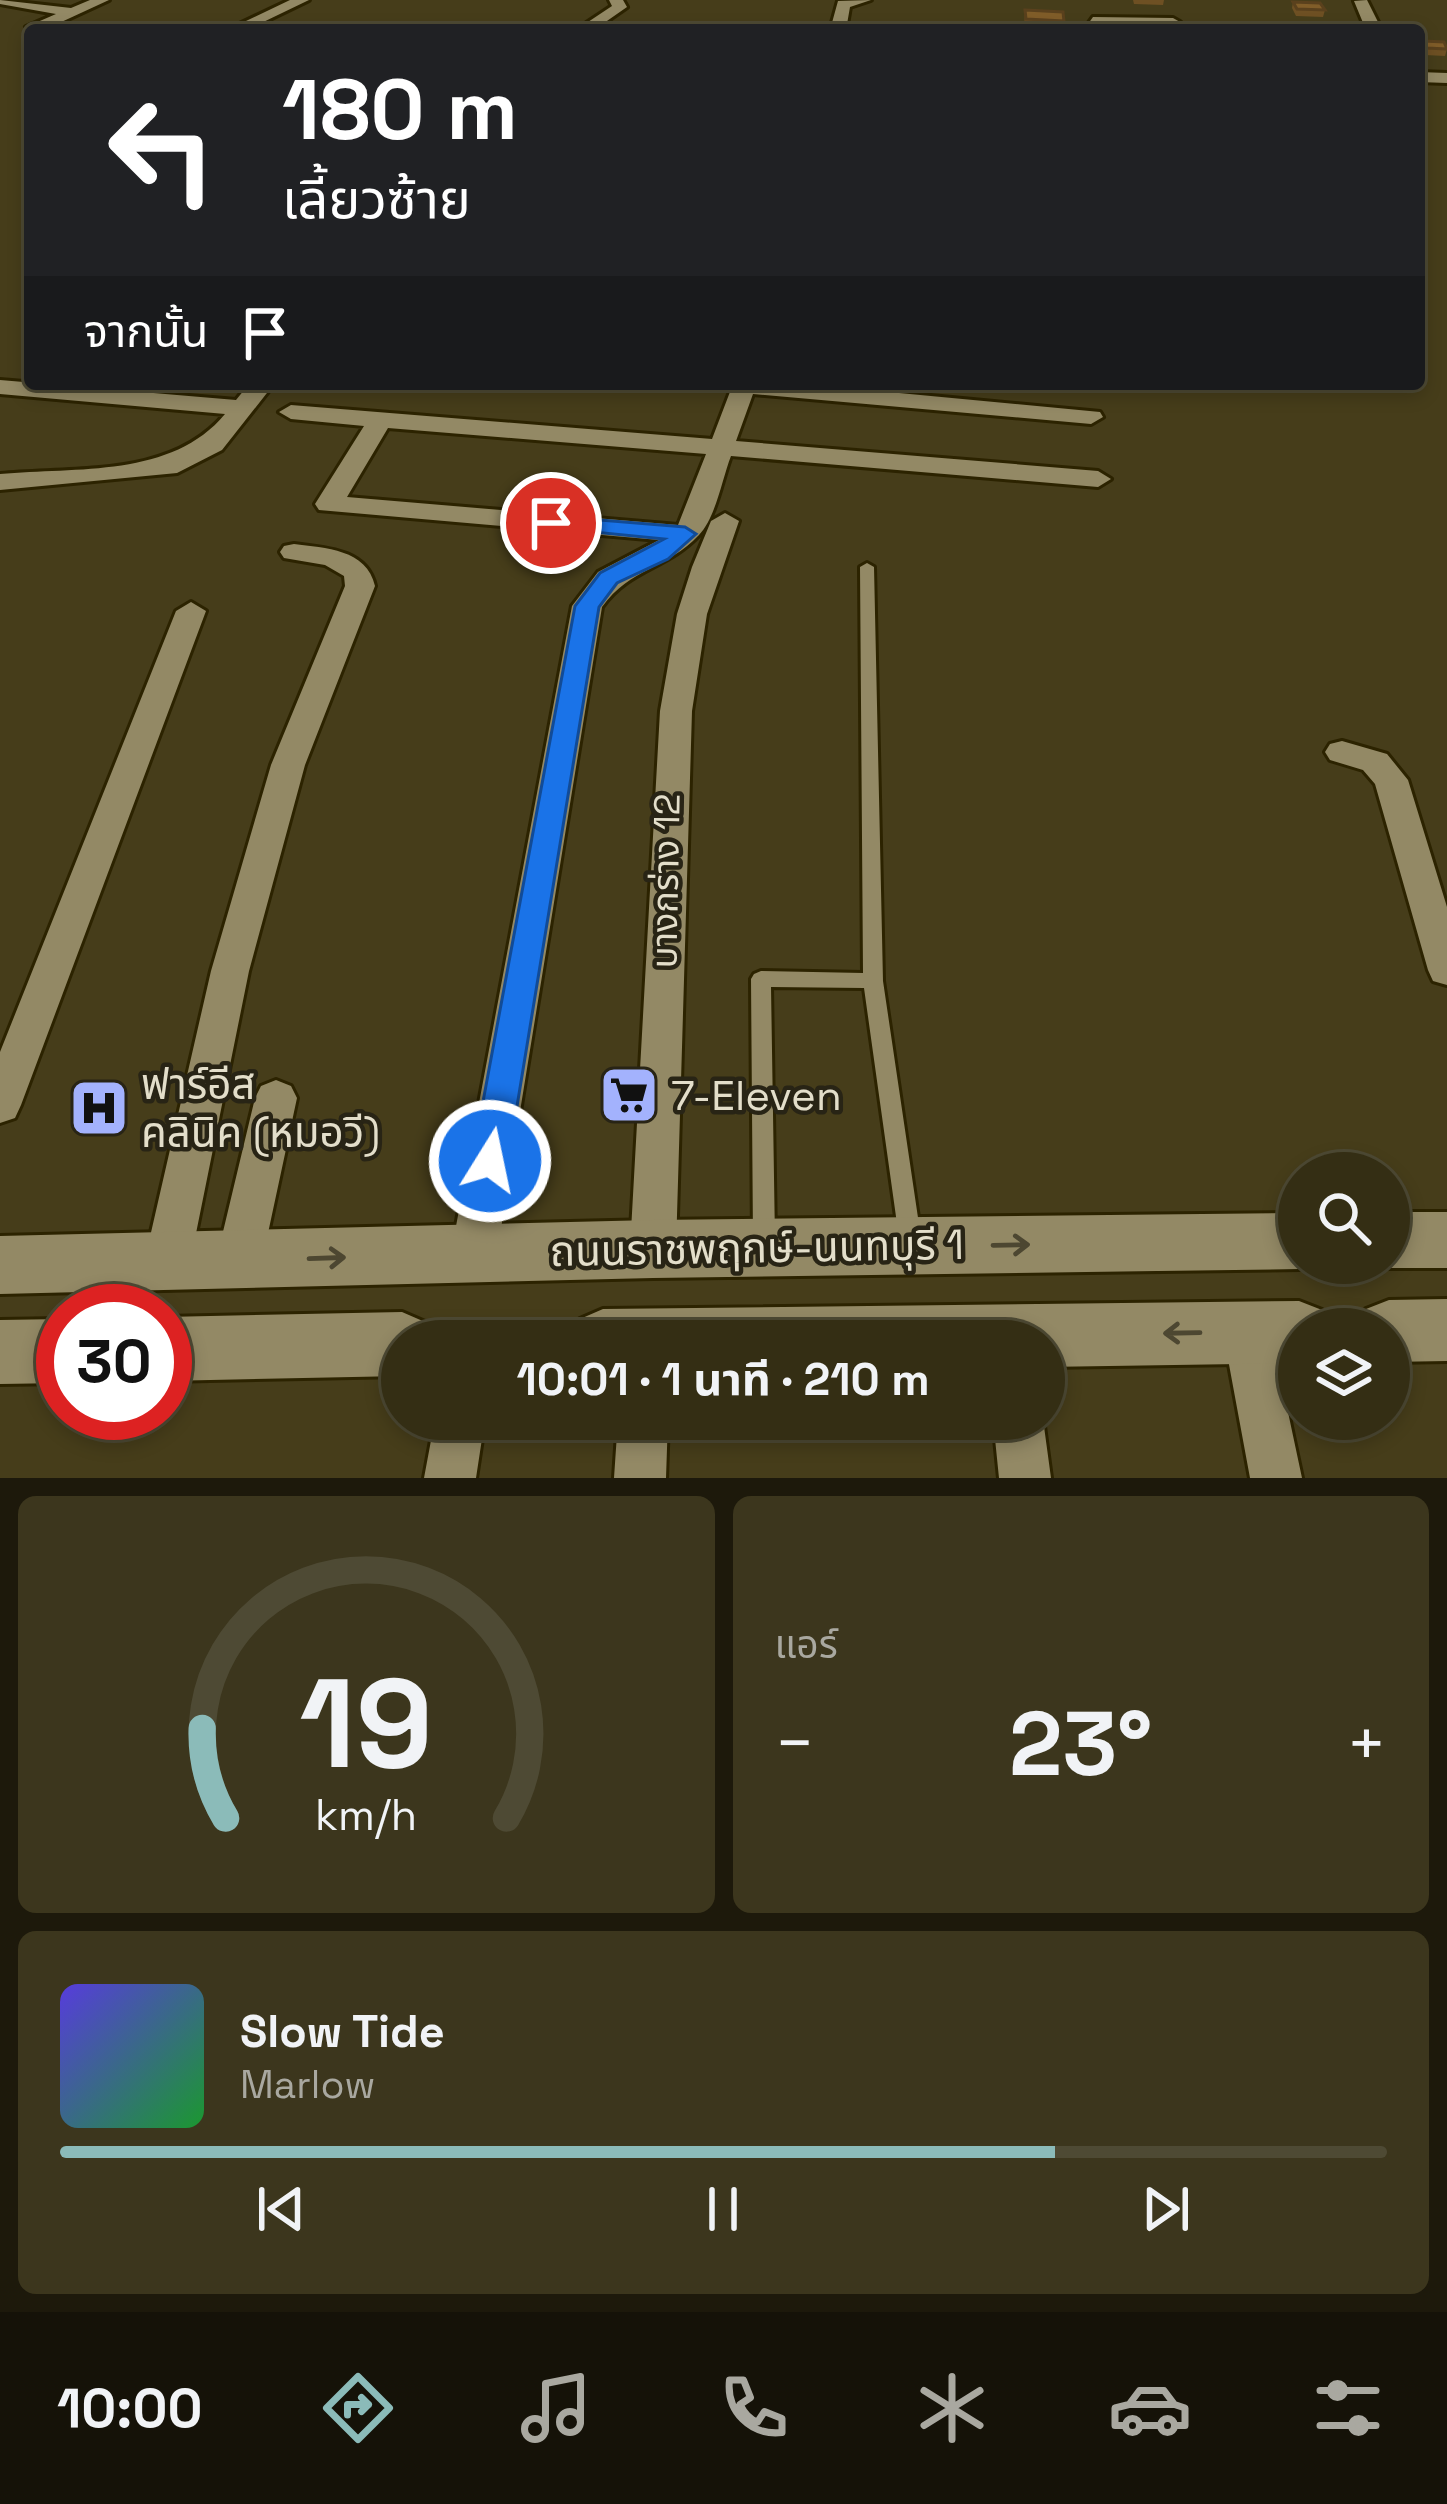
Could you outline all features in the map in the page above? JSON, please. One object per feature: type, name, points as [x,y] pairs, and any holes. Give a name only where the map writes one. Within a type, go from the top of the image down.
[{"type":"main road","points":[[1410,1240],[1447,1240]]},
{"type":"main road","name":"ถนนราชพฤกษ์-นนทบุรี 1","points":[[0,1265],[652,1249],[1278,1241]]},
{"type":"main road","points":[[1410,1331],[1447,1330]]},
{"type":"main road","points":[[1065,1337],[1273,1332]]},
{"type":"main road","points":[[192,1348],[381,1344]]},
{"type":"main road","points":[[0,1352],[36,1351]]},
{"type":"street","points":[[0,0],[72,13]]},
{"type":"street","points":[[45,24],[102,0]]},
{"type":"street","points":[[248,24],[302,0]]},
{"type":"street","points":[[593,24],[620,7],[616,0]]},
{"type":"street","points":[[839,24],[843,4],[864,0]]},
{"type":"street","points":[[1092,0],[1093,24]]},
{"type":"street","points":[[1072,22],[1173,22]]},
{"type":"street","points":[[8,38],[24,32]]},
{"type":"street","points":[[34,390],[241,408]]},
{"type":"street","points":[[0,482],[168,467],[213,445],[257,390]]},
{"type":"street","points":[[474,1253],[587,606],[608,578],[660,554],[691,528],[743,390]]},
{"type":"street","points":[[799,390],[1091,417]]},
{"type":"street","points":[[291,412],[1098,479]]},
{"type":"street","points":[[381,419],[329,504],[685,534]]},
{"type":"street","name":"บางกร่าง 12","points":[[652,1249],[669,764],[693,613],[725,521]]},
{"type":"street","points":[[167,1263],[230,971],[288,765],[360,586],[353,568],[294,552]]},
{"type":"street","points":[[0,1105],[191,611]]},
{"type":"street","points":[[1342,752],[1375,762],[1390,780],[1447,970]]},
{"type":"street","points":[[239,1262],[276,1098]]},
{"type":"street","points":[[1273,1332],[1276,1478]]},
{"type":"street","points":[[450,1478],[456,1440]]},
{"type":"street","points":[[640,1478],[642,1440]]},
{"type":"street","points":[[1020,1440],[1025,1478]]},
{"type":"lane","points":[[867,567],[874,981],[911,1246]]},
{"type":"lane","points":[[764,1247],[760,979],[874,981]]},
{"type":"building","points":[[1293,2],[1320,3],[1325,10],[1297,9]]},
{"type":"building","points":[[1025,10],[1063,12],[1064,21],[1026,19]]},
{"type":"building","points":[[1425,41],[1444,42],[1447,49],[1427,48]]},
{"type":"place","name":"7-Eleven","points":[[629,1095]]},
{"type":"place","name":"ฟาร์อีส คลินิค (หมอวี)","points":[[99,1108]]},
{"type":"route","points":[[490,1161],[587,606],[608,578],[660,554],[685,534],[551,523]]}]
